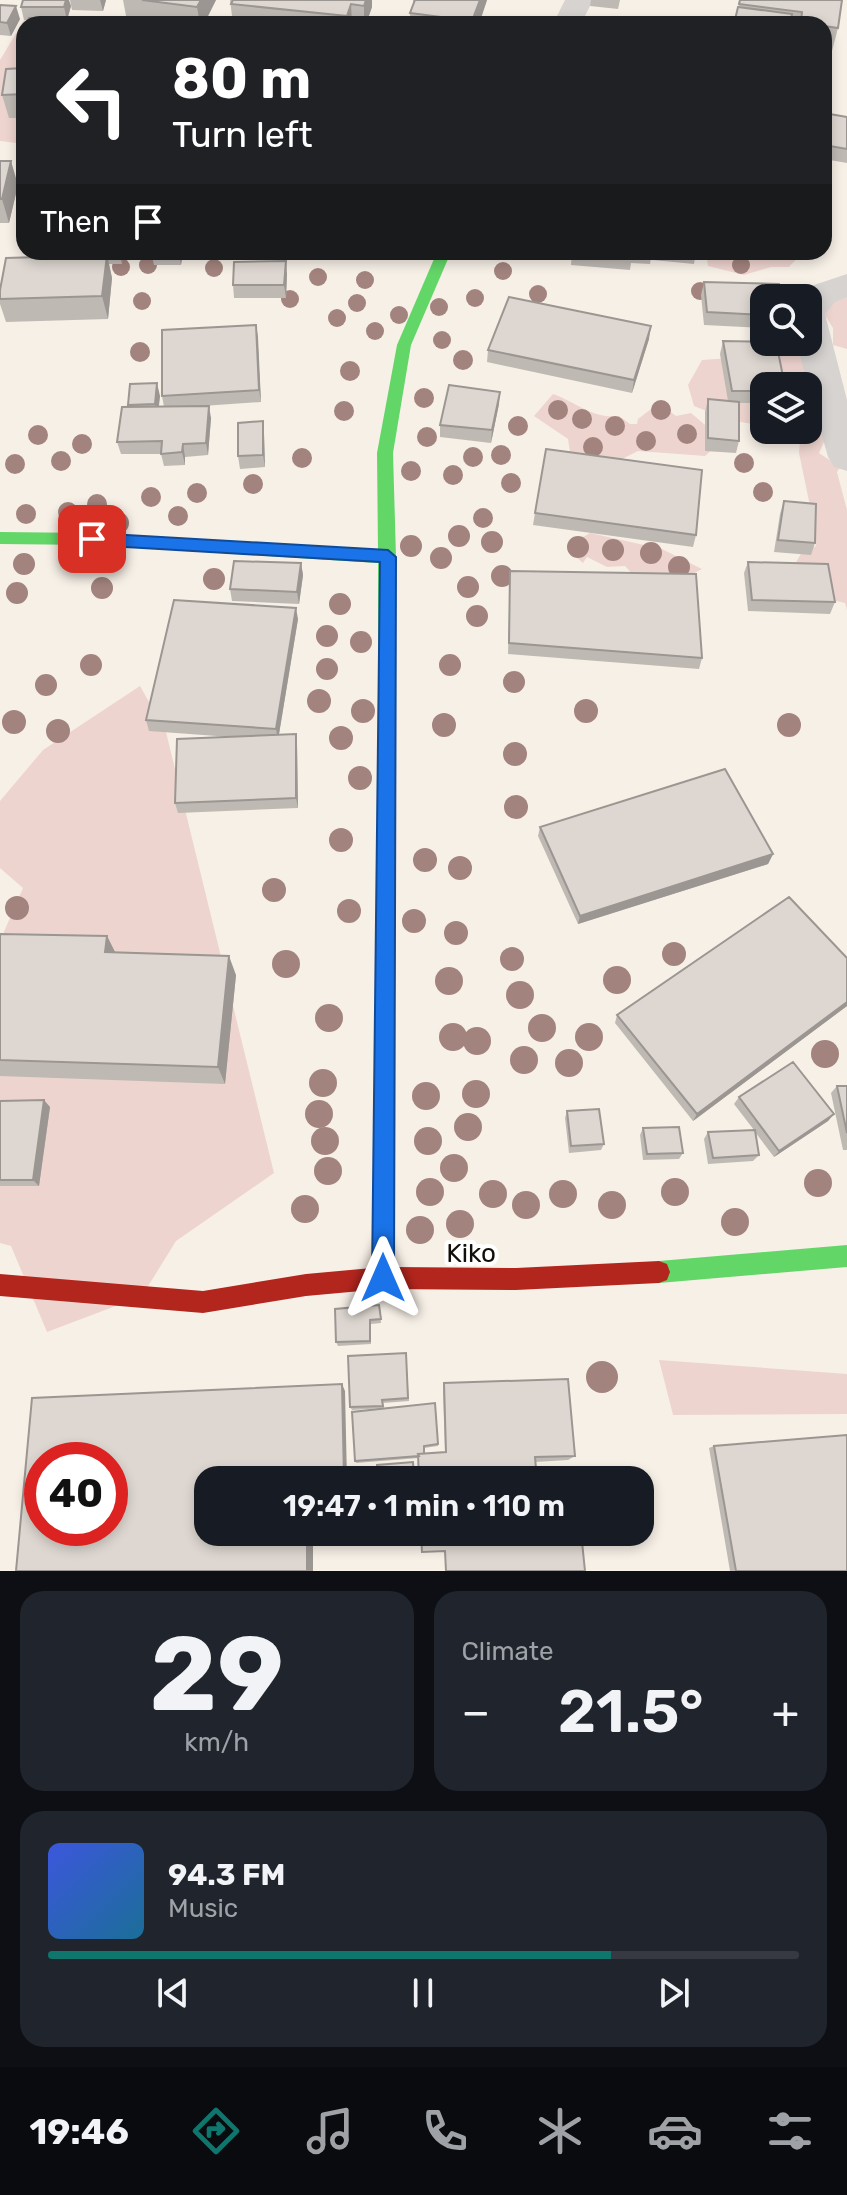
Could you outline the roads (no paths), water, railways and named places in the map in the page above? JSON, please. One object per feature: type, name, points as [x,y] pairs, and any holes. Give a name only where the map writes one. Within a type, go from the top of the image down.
[{"type":"street","points":[[383,1278],[388,557],[385,453],[404,345],[441,260]]},
{"type":"street","points":[[822,295],[847,285]]},
{"type":"street","points":[[817,356],[847,457]]},
{"type":"street","points":[[0,538],[92,539],[388,557]]},
{"type":"street","name":"Kiko","points":[[0,1285],[203,1302],[306,1285],[383,1278],[516,1279],[847,1256]]}]
